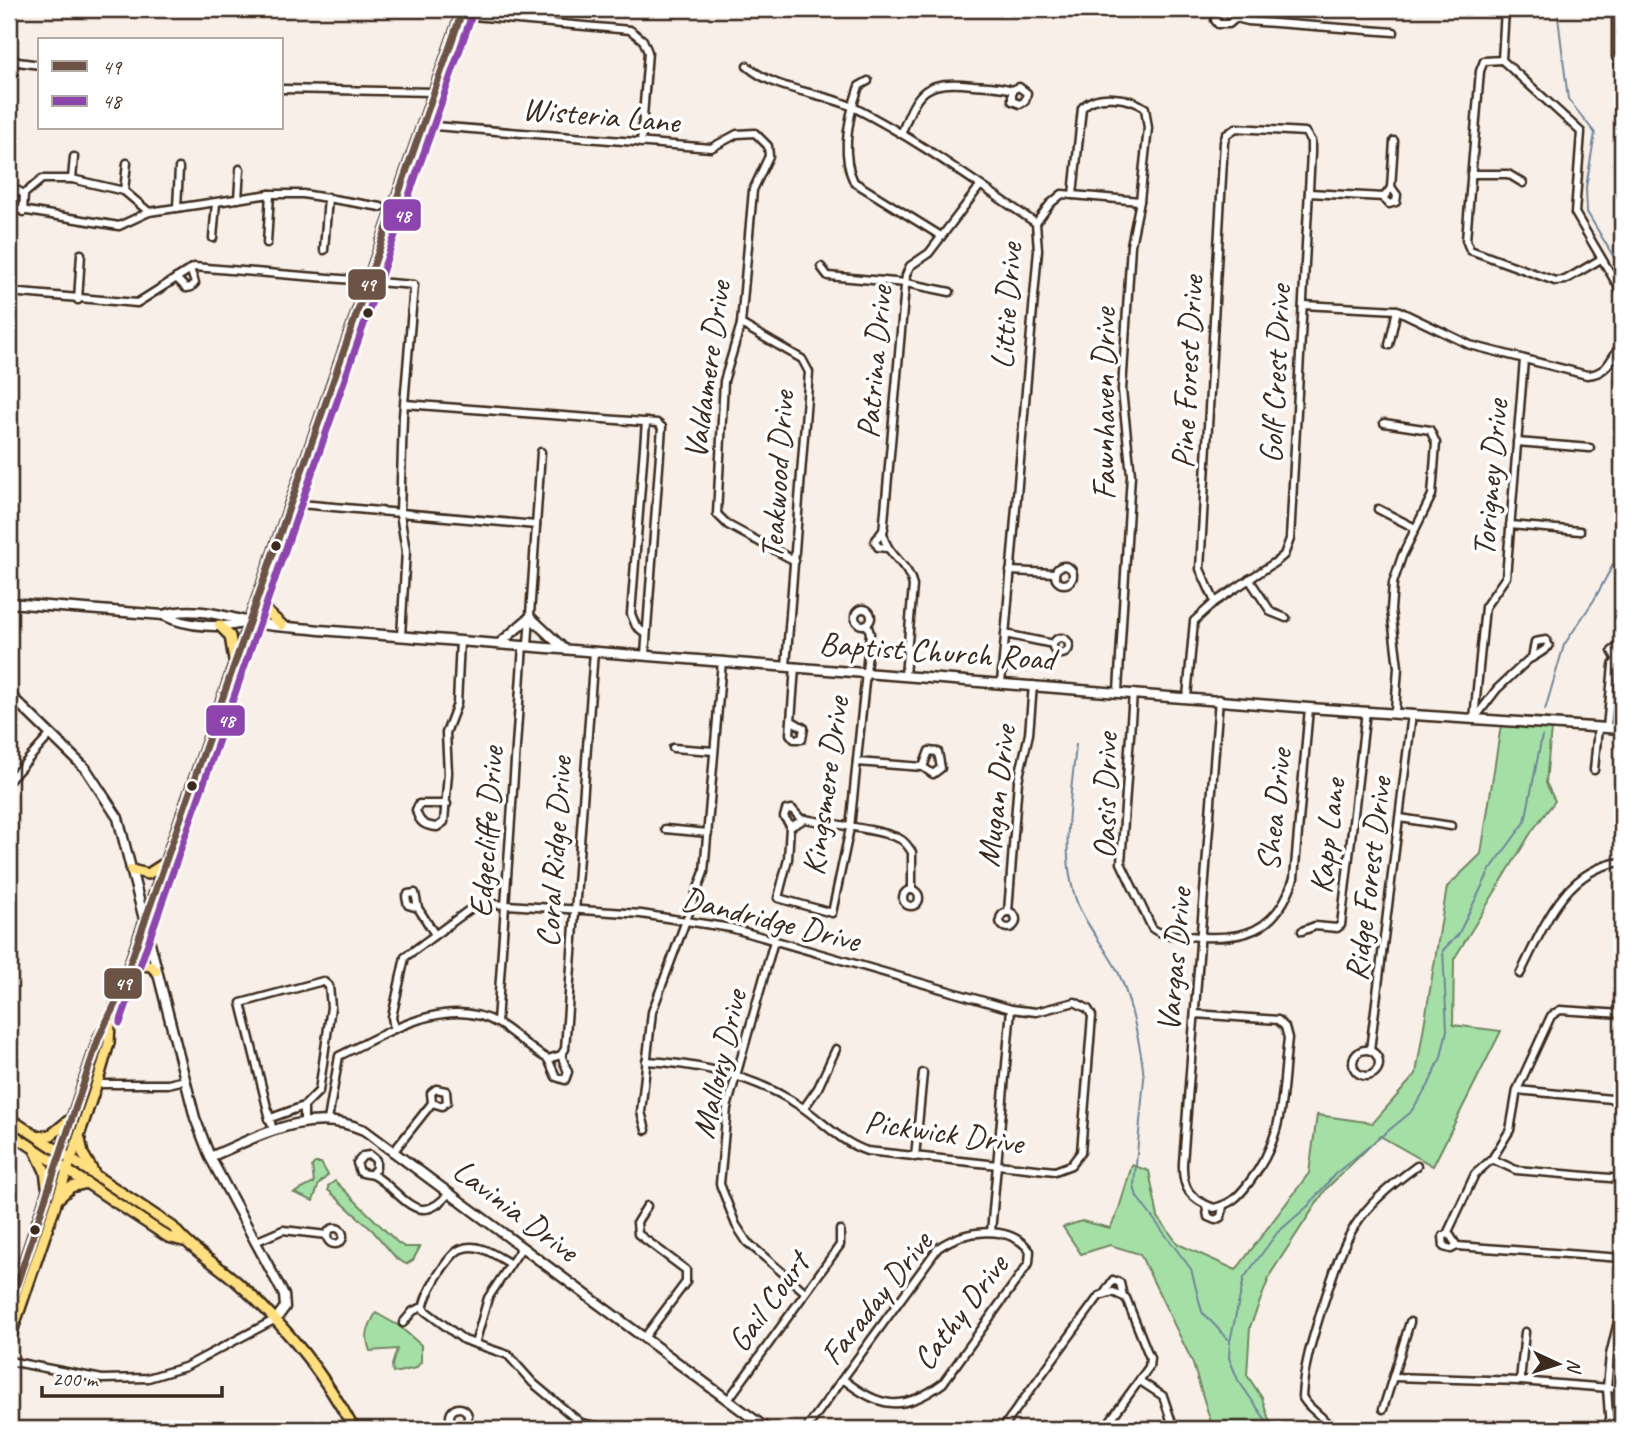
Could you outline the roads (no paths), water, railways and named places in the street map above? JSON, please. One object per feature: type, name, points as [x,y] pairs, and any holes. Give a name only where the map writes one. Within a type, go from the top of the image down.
[{"type":"main road","points":[[9,1308],[99,1037],[110,1020],[367,280],[387,208],[422,125],[462,12]]},
{"type":"main road","points":[[261,586],[265,609],[282,625]]},
{"type":"main road","points":[[219,625],[230,636],[234,662]]},
{"type":"main road","points":[[131,870],[148,874],[164,864]]},
{"type":"main road","points":[[125,977],[142,965],[151,966],[156,971]]},
{"type":"main road","points":[[9,1341],[97,1084],[109,1043],[110,1020]]},
{"type":"main road","points":[[9,1118],[173,1227],[184,1242],[237,1281],[276,1319],[319,1372],[355,1429]]},
{"type":"main road","points":[[37,1137],[51,1135],[71,1118]]},
{"type":"main road","points":[[9,1132],[168,1237],[184,1242]]},
{"type":"main road","points":[[80,1136],[83,1154],[96,1176]]},
{"type":"main road","points":[[33,1148],[44,1168],[47,1188]]},
{"type":"main road","points":[[58,1199],[71,1187],[87,1183]]},
{"type":"street","points":[[1236,18],[1229,24],[1218,24],[1215,20],[1221,9],[1236,18],[1394,32]]},
{"type":"street","points":[[1502,60],[1505,9]]},
{"type":"street","points":[[1616,9],[1622,69]]},
{"type":"street","points":[[462,12],[630,30],[638,35],[648,52],[640,142]]},
{"type":"street","points":[[9,55],[18,62],[38,65]]},
{"type":"street","points":[[1601,259],[1565,280],[1555,281],[1469,250],[1466,240],[1481,65],[1489,58],[1502,60],[1581,132],[1576,213],[1622,293]]},
{"type":"street","points":[[9,67],[18,62]]},
{"type":"street","name":"Littie Drive","points":[[747,66],[761,78],[852,106],[902,132],[1036,223],[1038,250],[1001,683]]},
{"type":"street","points":[[868,81],[859,86],[852,106],[846,158],[854,182],[941,236]]},
{"type":"street","points":[[902,132],[913,103],[925,89],[939,83],[1012,90]]},
{"type":"street","points":[[284,89],[433,92]]},
{"type":"street","name":"Fawnhaven Drive","points":[[1073,195],[1082,108],[1098,99],[1136,102],[1148,116],[1140,201],[1131,245],[1122,390],[1131,475],[1118,691]]},
{"type":"street","name":"Wisteria Lane","points":[[422,125],[711,148],[746,133],[755,134],[768,146]]},
{"type":"street","name":"Golf Crest Drive","points":[[1187,697],[1191,630],[1198,614],[1284,555],[1290,539],[1311,141],[1305,132],[1236,128],[1230,130],[1224,142]]},
{"type":"street","points":[[1382,197],[1391,187],[1394,141]]},
{"type":"street","name":"Pine Forest Drive","points":[[1215,602],[1203,583],[1200,569],[1224,142]]},
{"type":"street","name":"Valdamere Drive","points":[[768,146],[769,156],[752,190],[741,324],[724,381],[717,514],[728,525],[795,561]]},
{"type":"street","points":[[72,179],[74,158]]},
{"type":"street","points":[[124,191],[127,163]]},
{"type":"street","points":[[177,208],[179,168]]},
{"type":"street","points":[[238,199],[240,169]]},
{"type":"street","points":[[1471,174],[1508,174],[1523,183]]},
{"type":"street","points":[[23,212],[24,194],[42,179],[72,179],[124,191],[149,212]]},
{"type":"street","points":[[9,186],[24,194]]},
{"type":"street","name":"Patrina Drive","points":[[905,675],[913,586],[910,573],[887,548],[884,530],[906,283],[910,266],[929,253],[980,186]]},
{"type":"street","points":[[1309,193],[1382,197],[1390,204],[1396,202],[1397,195],[1391,187]]},
{"type":"street","points":[[9,208],[118,226],[149,212],[270,194],[328,197],[365,204],[373,202],[387,208]]},
{"type":"street","points":[[267,243],[270,194]]},
{"type":"street","points":[[1036,223],[1055,198],[1062,194],[1140,201]]},
{"type":"street","points":[[324,250],[328,197]]},
{"type":"street","points":[[213,238],[216,202]]},
{"type":"street","points":[[78,300],[80,254]]},
{"type":"street","points":[[821,267],[828,276],[906,283],[950,292]]},
{"type":"street","points":[[176,278],[186,288],[191,287],[195,283],[190,269]]},
{"type":"street","points":[[9,292],[137,303],[190,269],[414,285],[400,513],[406,551],[401,636]]},
{"type":"street","points":[[1303,305],[1397,310],[1470,345],[1587,375],[1607,369],[1622,343]]},
{"type":"street","points":[[1389,345],[1397,310]]},
{"type":"street","name":"Teakwood Drive","points":[[741,324],[802,359],[809,372],[795,561],[792,721]]},
{"type":"street","name":"Torigney Drive","points":[[1474,719],[1483,615],[1485,607],[1506,577],[1524,360]]},
{"type":"street","points":[[405,404],[646,422],[657,423],[662,427],[645,655]]},
{"type":"street","points":[[646,422],[631,614],[636,626],[646,634]]},
{"type":"street","points":[[1384,423],[1423,426],[1430,430],[1436,443],[1432,495],[1415,528],[1393,583],[1391,610],[1398,667],[1395,712]]},
{"type":"street","points":[[1517,442],[1590,448]]},
{"type":"street","name":"Edgecliffe Drive","points":[[497,1022],[541,452]]},
{"type":"street","points":[[289,503],[536,525]]},
{"type":"street","points":[[1378,509],[1415,528]]},
{"type":"street","points":[[1510,525],[1580,531]]},
{"type":"street","points":[[1010,571],[1054,573]]},
{"type":"street","points":[[1249,579],[1271,612],[1286,618]]},
{"type":"street","name":"Baptist Church Road","points":[[9,603],[163,615],[186,611],[232,615],[248,622]]},
{"type":"street","name":"Baptist Church Road","points":[[163,615],[176,622],[231,626],[248,622],[1308,708],[1622,729]]},
{"type":"street","points":[[499,643],[530,617],[563,648]]},
{"type":"street","name":"Kingsmere Drive","points":[[791,826],[788,859],[778,898],[832,913],[850,828],[858,762],[870,633],[867,624]]},
{"type":"street","points":[[1005,634],[1053,643]]},
{"type":"street","points":[[447,804],[419,804],[416,810],[418,819],[426,826],[437,827],[444,822],[447,804],[446,733],[457,704],[460,641]]},
{"type":"street","points":[[1616,658],[1612,651],[1622,644]]},
{"type":"street","name":"Coral Ridge Drive","points":[[497,1022],[555,1057],[565,1049],[594,651]]},
{"type":"street","points":[[1594,769],[1611,673],[1616,658],[1622,653]]},
{"type":"street","points":[[1474,719],[1497,689],[1532,658]]},
{"type":"street","points":[[646,1130],[641,1112],[652,1012],[704,872],[722,661]]},
{"type":"street","name":"Mugan Drive","points":[[1008,912],[1018,780],[1029,734],[1033,685]]},
{"type":"street","name":"Oasis Drive","points":[[1133,692],[1121,863],[1152,928],[1158,933],[1201,937]]},
{"type":"street","points":[[9,694],[86,769],[106,794],[124,831],[143,922],[185,1080],[210,1157],[285,1299],[284,1311],[276,1319],[185,1367],[148,1378],[102,1379],[9,1361]]},
{"type":"street","name":"Vargas Drive","points":[[1219,699],[1182,1181],[1189,1194],[1206,1205],[1214,1208],[1223,1206]]},
{"type":"street","name":"Shea Drive","points":[[1201,937],[1239,937],[1264,927],[1279,912],[1289,894],[1294,878],[1308,708]]},
{"type":"street","name":"Kapp Lane","points":[[1302,930],[1314,926],[1337,928],[1341,925],[1366,711]]},
{"type":"street","name":"Ridge Forest Drive","points":[[1370,1050],[1412,714]]},
{"type":"street","points":[[9,781],[51,734]]},
{"type":"street","points":[[673,748],[715,751]]},
{"type":"street","points":[[858,762],[923,767]]},
{"type":"street","points":[[801,820],[792,809],[786,810],[784,817],[791,826],[801,820],[899,838],[906,844],[914,861],[912,890]]},
{"type":"street","points":[[1400,818],[1451,826]]},
{"type":"street","points":[[665,829],[708,833]]},
{"type":"street","points":[[1520,974],[1553,909],[1574,884],[1594,870],[1622,862]]},
{"type":"street","name":"Dandridge Drive","points":[[394,1030],[392,1017],[401,964],[411,950],[473,907],[505,904],[688,921],[731,928],[1010,1009],[1036,1012],[1075,1002],[1088,1009],[1092,1016],[1081,1152]]},
{"type":"street","points":[[418,908],[434,933]]},
{"type":"street","name":"Mallory Drive","points":[[774,941],[735,1076],[725,1121],[722,1193],[747,1242],[805,1292]]},
{"type":"street","points":[[268,1119],[304,1106],[319,1091],[331,1007],[327,983],[318,982],[241,1003],[268,1119],[273,1131]]},
{"type":"street","points":[[991,1232],[999,1166],[1010,1009]]},
{"type":"street","points":[[1622,1014],[1560,1010],[1551,1016],[1517,1090],[1510,1130],[1492,1159],[1475,1174],[1448,1234],[1443,1237],[1444,1247],[1451,1249],[1454,1244],[1622,1258]]},
{"type":"street","points":[[328,1120],[339,1056],[394,1030],[447,1013],[497,1022]]},
{"type":"street","points":[[1195,1014],[1278,1020],[1285,1027],[1288,1038],[1277,1134],[1267,1160],[1235,1200],[1223,1206],[1221,1217],[1215,1220],[1208,1217],[1206,1205]]},
{"type":"street","points":[[804,1108],[818,1088],[836,1049]]},
{"type":"street","name":"Ridge Forest Drive","points":[[1370,1050],[1378,1057],[1378,1066],[1374,1073],[1360,1075],[1354,1069],[1353,1060],[1357,1052],[1370,1050]]},
{"type":"street","name":"Pickwick Drive","points":[[646,1061],[679,1063],[735,1076],[781,1093],[853,1146],[915,1157],[1055,1171],[1071,1165],[1081,1152]]},
{"type":"street","points":[[915,1157],[923,1073]]},
{"type":"street","points":[[97,1084],[168,1084],[185,1080]]},
{"type":"street","points":[[1517,1090],[1622,1100]]},
{"type":"street","points":[[394,1151],[432,1103]]},
{"type":"street","points":[[304,1106],[304,1121]]},
{"type":"street","name":"Lavinia Drive","points":[[210,1157],[304,1121],[328,1120],[364,1130],[767,1429]]},
{"type":"street","points":[[1492,1159],[1516,1170],[1622,1179]]},
{"type":"street","points":[[1331,1429],[1326,1419],[1305,1403],[1302,1396],[1309,1343],[1346,1236],[1376,1198],[1417,1166]]},
{"type":"street","points":[[372,1173],[407,1204],[421,1209],[438,1205],[449,1193]]},
{"type":"street","points":[[644,1338],[686,1282],[686,1270],[638,1234],[637,1223],[647,1206]]},
{"type":"street","points":[[255,1242],[283,1230],[327,1235]]},
{"type":"street","name":"Gail Court","points":[[728,1400],[840,1245],[840,1230]]},
{"type":"street","name":"Cathy Drive","points":[[843,1379],[862,1395],[883,1403],[904,1404],[924,1397],[943,1383],[1029,1263],[1030,1251],[1021,1239],[991,1232]]},
{"type":"street","name":"Faraday Drive","points":[[806,1429],[938,1248],[957,1236],[991,1232]]},
{"type":"street","points":[[475,1344],[488,1298],[522,1247]]},
{"type":"street","points":[[509,1263],[480,1248],[461,1249],[452,1256],[424,1298],[423,1307],[426,1314],[464,1340],[508,1356],[533,1383],[588,1429]]},
{"type":"street","points":[[1002,1429],[1113,1280],[1120,1283],[1150,1358],[1149,1367],[1140,1381],[1104,1429]]},
{"type":"street","points":[[1104,1294],[1113,1292],[1123,1296]]},
{"type":"street","points":[[1610,1429],[1607,1388],[1610,1355],[1622,1305]]},
{"type":"street","points":[[403,1323],[413,1311],[423,1307]]},
{"type":"street","points":[[1383,1409],[1410,1322]]},
{"type":"street","points":[[1520,1381],[1525,1332]]},
{"type":"street","points":[[1393,1377],[1520,1381],[1622,1389]]},
{"type":"street","points":[[1140,1381],[1163,1396],[1174,1429]]},
{"type":"street","points":[[579,1422],[611,1429]]},
{"type":"street","points":[[466,1423],[474,1429]]},
{"type":"waterway","points":[[1557,9],[1568,99],[1595,133],[1586,187],[1587,212],[1622,271]]},
{"type":"waterway","points":[[1545,710],[1564,645],[1594,600],[1622,548]]},
{"type":"waterway","points":[[1268,1429],[1265,1419],[1238,1380],[1229,1358],[1230,1341],[1244,1278],[1277,1233],[1308,1206],[1335,1174],[1410,1113],[1428,1086],[1441,1057],[1447,1030],[1443,950],[1458,935],[1490,870],[1525,822],[1542,736]]},
{"type":"waterway","points":[[1076,744],[1068,825],[1072,886],[1082,914],[1114,965],[1123,985],[1143,1068],[1134,1186],[1137,1197],[1191,1269],[1202,1312],[1228,1339]]}]
